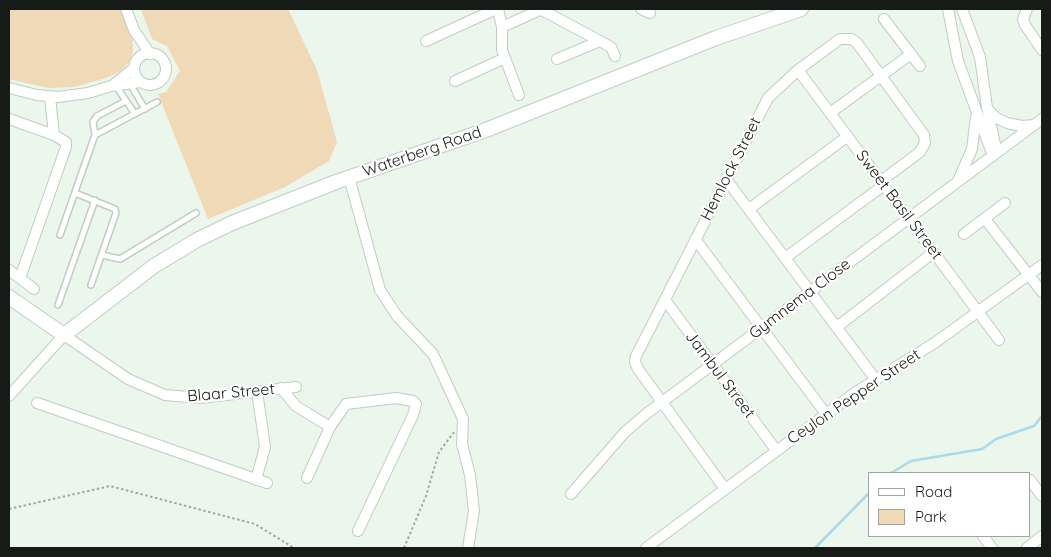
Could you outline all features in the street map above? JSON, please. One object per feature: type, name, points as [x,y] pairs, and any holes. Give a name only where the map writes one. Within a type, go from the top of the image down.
[{"type":"street","points":[[9,88],[50,97],[79,95],[113,86],[135,83],[153,85],[164,77],[166,68],[162,60],[150,54],[134,30],[126,9]]},
{"type":"street","points":[[426,41],[497,9],[502,27],[502,50],[519,95]]},
{"type":"street","points":[[502,27],[541,9],[611,47],[615,56]]},
{"type":"street","name":"Waterberg Road","points":[[64,335],[140,276],[197,240],[248,216],[486,130],[708,41],[801,9]]},
{"type":"street","points":[[948,9],[958,61],[981,108],[995,154]]},
{"type":"street","points":[[956,184],[972,149],[981,108],[980,57],[962,9]]},
{"type":"street","points":[[1027,9],[1023,19],[1025,25],[1042,50]]},
{"type":"street","points":[[884,19],[920,66]]},
{"type":"street","points":[[134,30],[135,83]]},
{"type":"street","points":[[954,39],[971,33]]},
{"type":"street","name":"Hemlock Street","points":[[725,489],[661,403],[635,362],[638,352],[664,300],[770,94],[835,41],[845,38],[856,43],[917,124],[925,140],[918,154],[785,258]]},
{"type":"street","points":[[557,60],[600,41]]},
{"type":"street","points":[[113,86],[136,64],[150,54]]},
{"type":"street","points":[[830,113],[910,54]]},
{"type":"street","points":[[455,81],[505,58]]},
{"type":"street","name":"Sweet Basil Street","points":[[798,70],[999,340]]},
{"type":"street","points":[[50,97],[54,134]]},
{"type":"street","points":[[981,108],[1007,124],[1022,126],[1039,122]]},
{"type":"street","points":[[9,118],[54,134],[66,142],[66,147],[20,278]]},
{"type":"street","name":"Gymnema Close","points":[[572,494],[625,432],[661,403],[1039,122]]},
{"type":"street","points":[[749,209],[848,136]]},
{"type":"street","points":[[349,178],[380,290],[397,316],[433,354],[463,419],[461,434],[474,511],[468,548]]},
{"type":"street","points":[[726,179],[876,380]]},
{"type":"street","points":[[964,234],[1005,203]]},
{"type":"street","points":[[985,219],[1042,292]]},
{"type":"street","points":[[695,240],[826,414]]},
{"type":"street","points":[[836,327],[934,252]]},
{"type":"street","name":"Ceylon Pepper Street","points":[[646,548],[826,414],[936,342],[1042,264]]},
{"type":"street","points":[[9,270],[34,288]]},
{"type":"street","points":[[9,297],[64,335],[9,396]]},
{"type":"street","name":"Jambul Street","points":[[664,300],[776,450]]},
{"type":"street","name":"Blaar Street","points":[[64,335],[128,379],[164,395],[200,398],[296,386]]},
{"type":"street","points":[[281,388],[296,406],[330,427]]},
{"type":"street","points":[[256,480],[265,447],[257,391]]},
{"type":"street","points":[[307,478],[330,427],[343,407],[349,403],[407,398],[416,404],[413,415],[358,530]]},
{"type":"street","points":[[37,402],[267,483]]},
{"type":"street","points":[[1031,481],[1042,496]]},
{"type":"street","points":[[1027,548],[1042,536]]},
{"type":"street","points":[[984,537],[992,548]]},
{"type":"lane","points":[[135,83],[146,109]]},
{"type":"lane","points":[[113,86],[135,114]]},
{"type":"lane","points":[[60,235],[96,135],[93,122],[97,116],[126,101]]},
{"type":"lane","points":[[96,135],[158,102]]},
{"type":"lane","points":[[75,192],[112,207],[116,213],[91,286]]},
{"type":"lane","points":[[58,305],[96,200]]},
{"type":"lane","points":[[102,255],[120,258],[196,213]]},
{"type":"path","points":[[404,548],[426,496],[440,452],[463,419]]},
{"type":"path","points":[[9,509],[110,486],[255,524],[294,548]]},
{"type":"green space","points":[[9,9],[121,9],[132,33],[133,52],[129,62],[119,72],[106,78],[74,87],[48,88],[9,79]]},
{"type":"green space","points":[[141,9],[288,9],[317,70],[337,142],[329,161],[285,187],[208,219],[158,94],[166,92],[180,71],[167,46],[152,39]]},
{"type":"waterway","points":[[893,472],[911,461],[982,449],[996,439],[1034,426],[1042,416]]},
{"type":"waterway","points":[[815,548],[868,494]]}]
